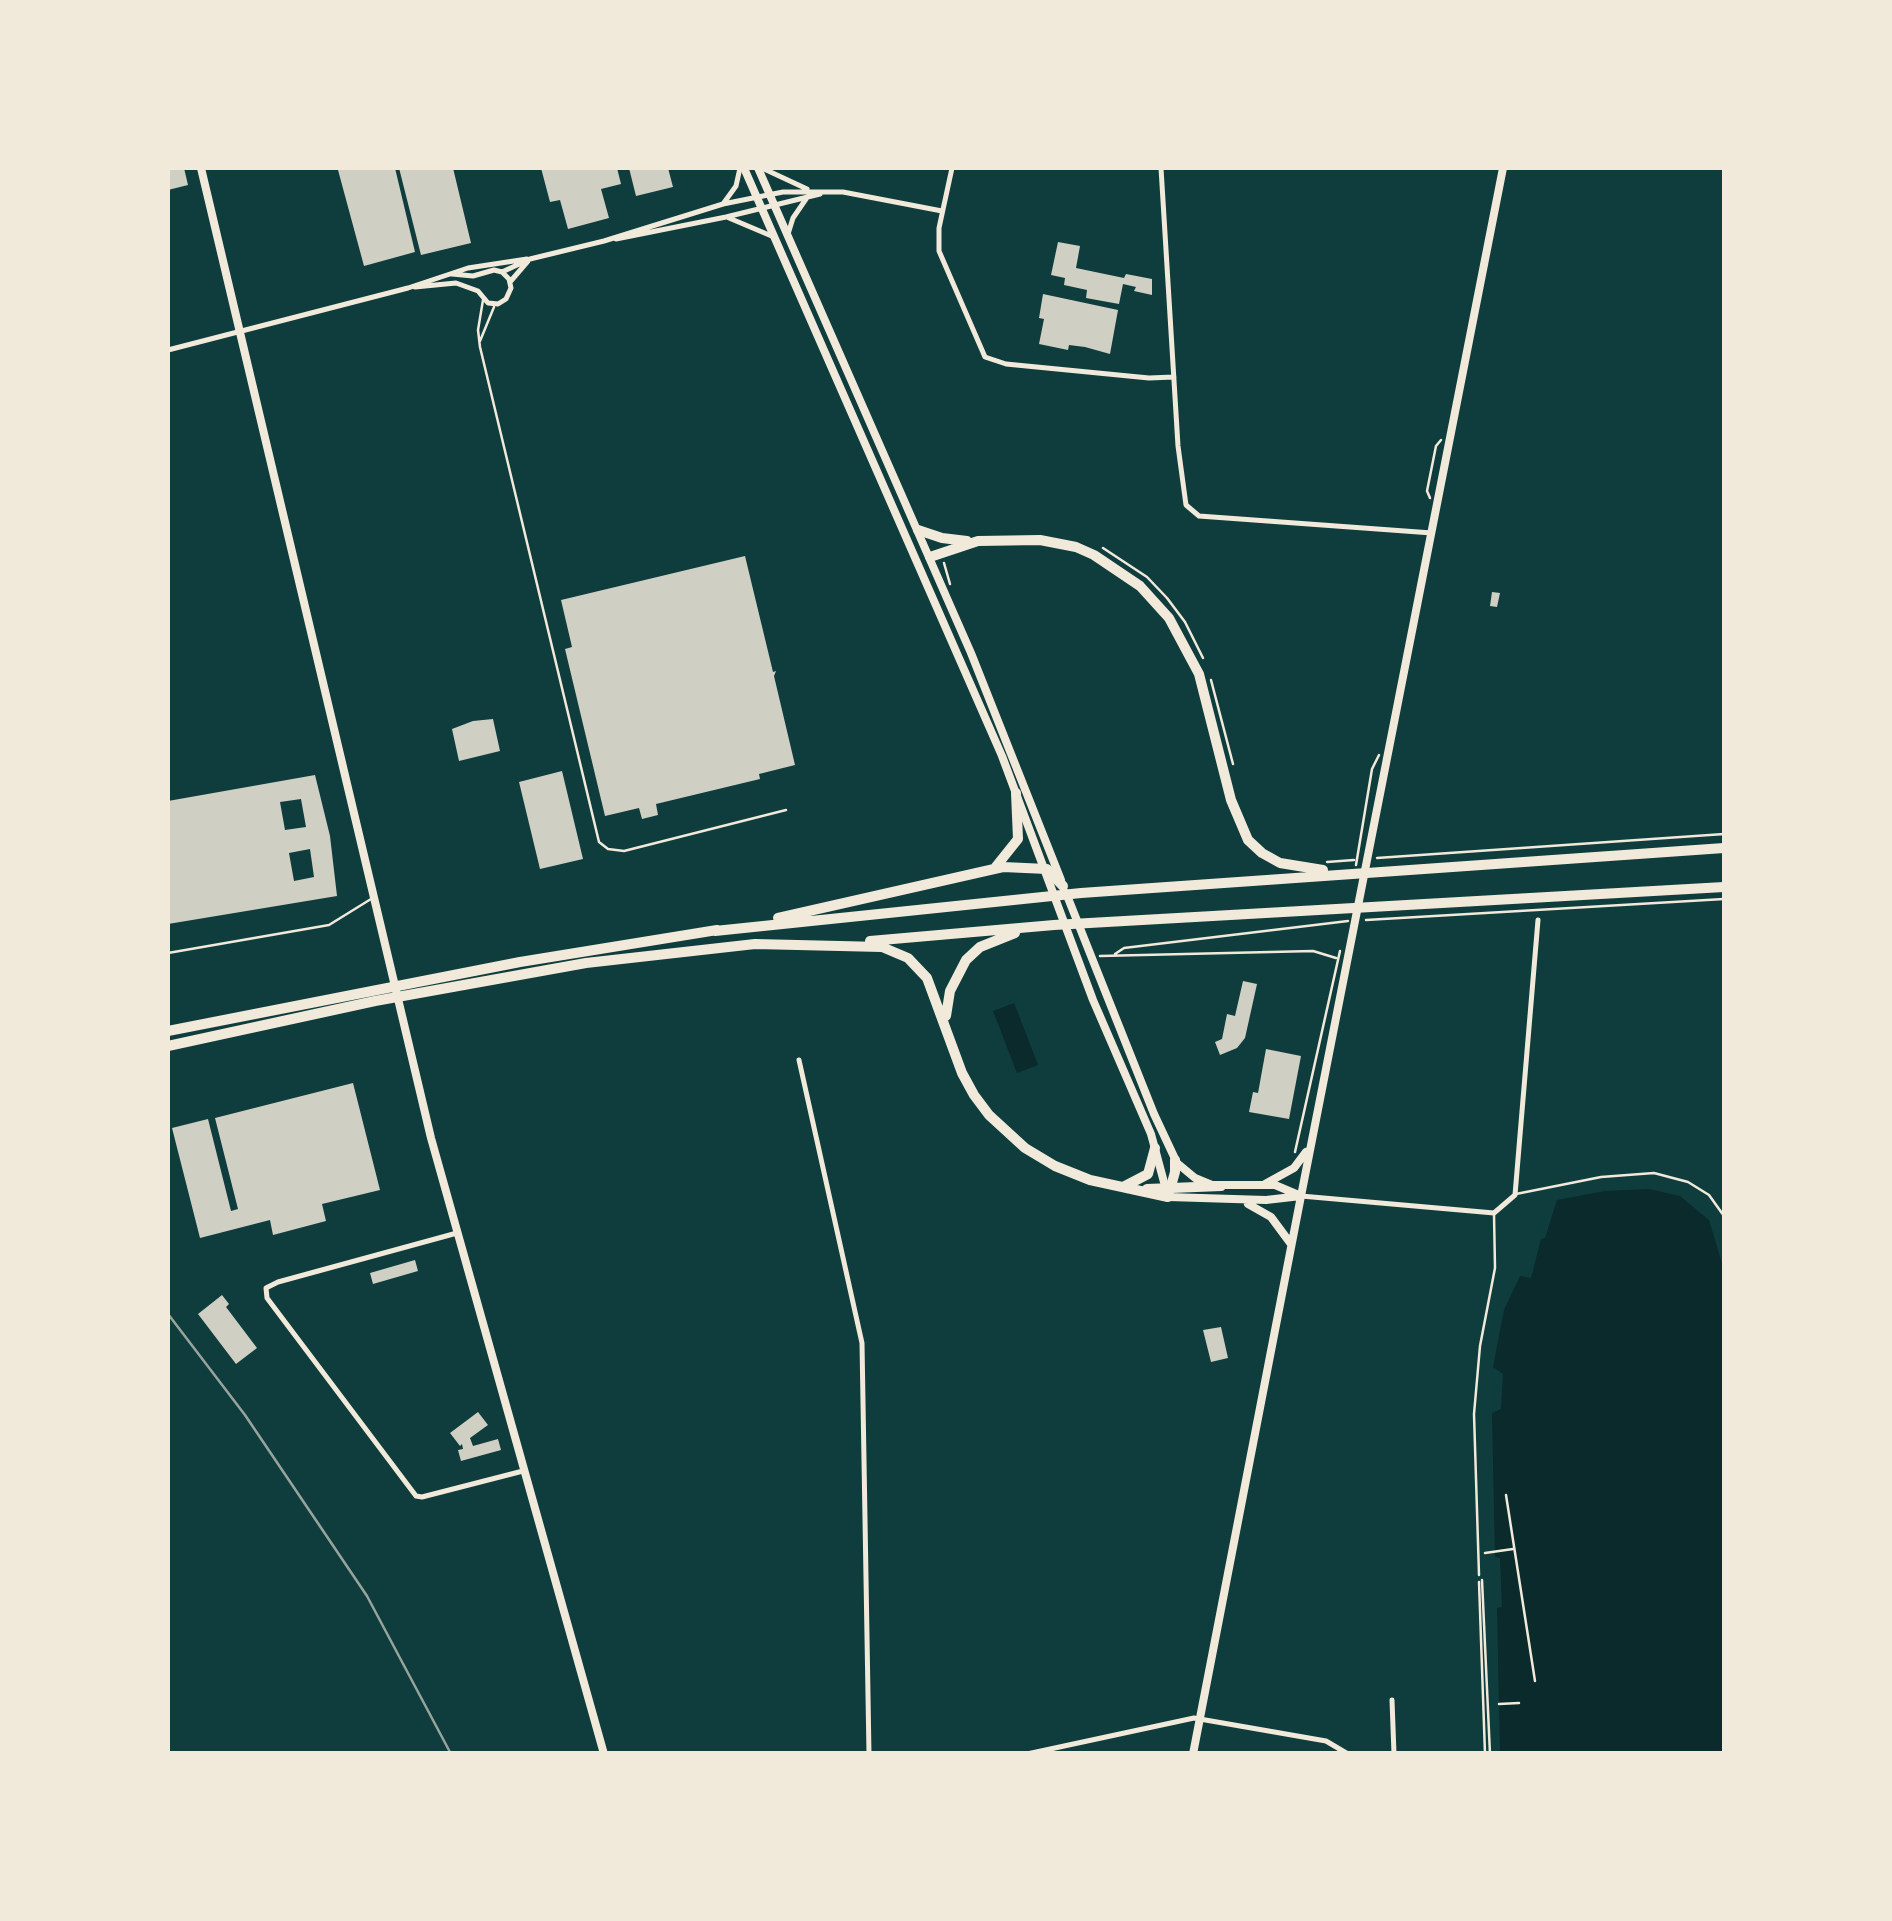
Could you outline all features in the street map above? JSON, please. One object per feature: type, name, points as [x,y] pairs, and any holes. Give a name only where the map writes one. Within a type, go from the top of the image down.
[{"type":"highway","points":[[918,530],[942,538],[1040,540],[1076,548],[1110,564],[1140,586],[1169,618],[1199,674],[1231,800],[1248,840],[1280,862],[1349,874]]},
{"type":"highway","points":[[930,557],[978,541]]},
{"type":"highway","points":[[993,869],[1018,839],[1016,793]]},
{"type":"highway","points":[[715,930],[1044,896],[1724,848]]},
{"type":"highway","points":[[168,1030],[374,996],[854,903],[993,869],[1042,868],[1052,871],[1063,886]]},
{"type":"highway","points":[[824,946],[1054,925],[1342,913],[1724,887]]},
{"type":"highway","points":[[947,1027],[950,991],[959,969],[972,953],[1002,937],[1054,925]]},
{"type":"highway","points":[[420,987],[701,948],[766,944],[882,948],[908,958],[926,978],[968,1084],[1006,1132],[1055,1166],[1120,1187],[1168,1191],[1220,1186]]},
{"type":"highway","points":[[168,1046],[374,996]]},
{"type":"highway","points":[[1120,1187],[1148,1174],[1155,1148]]},
{"type":"highway","points":[[1168,1191],[1175,1160]]},
{"type":"main road","points":[[202,168],[457,1233],[604,1754]]},
{"type":"main road","points":[[742,168],[1016,793],[1042,868],[1155,1148],[1168,1191],[1240,1200],[1301,1196]]},
{"type":"main road","points":[[760,168],[999,720],[1175,1160],[1195,1178],[1220,1186],[1265,1184],[1301,1196]]},
{"type":"main road","points":[[1194,1754],[1268,1378],[1348,937],[1503,168]]},
{"type":"main road","points":[[918,562],[930,557]]},
{"type":"main road","points":[[1265,1184],[1294,1168],[1311,1143]]},
{"type":"main road","points":[[1240,1200],[1267,1213],[1291,1244]]},
{"type":"street","points":[[724,204],[742,168]]},
{"type":"street","points":[[760,168],[808,194]]},
{"type":"street","points":[[952,168],[938,239],[940,256],[988,359],[1149,378],[1174,377]]},
{"type":"street","points":[[1161,168],[1183,498],[1188,508],[1198,516],[1432,533]]},
{"type":"street","points":[[604,241],[770,194],[828,192],[942,211]]},
{"type":"street","points":[[168,350],[501,261],[530,259],[726,217],[808,194]]},
{"type":"street","points":[[787,236],[808,194]]},
{"type":"street","points":[[726,217],[775,237]]},
{"type":"street","points":[[452,274],[482,276],[530,259]]},
{"type":"street","points":[[482,276],[478,291],[483,300],[496,304],[508,296],[510,282],[530,259]]},
{"type":"street","points":[[502,272],[510,282]]},
{"type":"street","points":[[408,288],[450,283],[478,291]]},
{"type":"street","points":[[1301,1196],[1494,1212],[1515,1194],[1538,920]]},
{"type":"street","points":[[799,1060],[862,1343],[869,1754]]},
{"type":"street","points":[[457,1233],[278,1282],[266,1288],[270,1305],[410,1491],[422,1497],[523,1471]]},
{"type":"street","points":[[1392,1700],[1394,1754]]},
{"type":"street","points":[[1027,1754],[1184,1719],[1332,1742],[1348,1754]]},
{"type":"lane","points":[[483,300],[478,330],[480,348],[599,842],[608,850],[624,851],[786,810]]},
{"type":"lane","points":[[480,348],[487,317],[496,304]]},
{"type":"lane","points":[[168,953],[328,925],[360,903],[375,898]]},
{"type":"lane","points":[[1515,1194],[1601,1177],[1654,1173],[1688,1182],[1708,1195],[1724,1216]]},
{"type":"lane","points":[[1478,1576],[1474,1414],[1480,1346],[1495,1268],[1494,1212]]},
{"type":"path","points":[[1426,490],[1436,446]]},
{"type":"path","points":[[943,559],[954,594]]},
{"type":"path","points":[[1349,874],[1376,762]]},
{"type":"path","points":[[1345,861],[1724,834]]},
{"type":"path","points":[[1114,955],[1124,948],[1342,913],[1724,899]]},
{"type":"path","points":[[1342,913],[1347,927]]},
{"type":"path","points":[[1294,1161],[1338,958],[1348,937]]},
{"type":"path","points":[[1098,956],[1313,952],[1338,958]]},
{"type":"path","points":[[1506,1495],[1534,1680]]},
{"type":"path","points":[[1485,1554],[1514,1549]]},
{"type":"path","points":[[1478,1576],[1482,1578],[1488,1754]]},
{"type":"path","points":[[1499,1704],[1520,1703]]},
{"type":"water","points":[[1014,1003],[1038,1065],[1017,1073],[993,1011]]},
{"type":"water","points":[[1649,1189],[1680,1196],[1709,1220],[1724,1270],[1724,1753],[1500,1753],[1497,1608],[1502,1607],[1500,1558],[1495,1557],[1492,1413],[1501,1409],[1503,1374],[1493,1367],[1504,1310],[1520,1276],[1531,1278],[1557,1200],[1605,1191]]},
{"type":"building","points":[[168,168],[184,168],[188,185],[168,190]]},
{"type":"building","points":[[395,168],[415,252],[364,266],[338,170]]},
{"type":"building","points":[[399,168],[453,168],[471,243],[421,255]]},
{"type":"building","points":[[541,168],[617,168],[621,184],[601,189],[609,218],[568,229],[560,200],[550,202]]},
{"type":"building","points":[[629,168],[668,168],[673,187],[636,196]]},
{"type":"building","points":[[1058,242],[1080,246],[1076,268],[1124,278],[1126,274],[1152,279],[1152,295],[1123,284],[1119,304],[1086,298],[1087,290],[1064,285],[1065,278],[1051,275]]},
{"type":"building","points":[[1043,294],[1118,310],[1110,354],[1085,347],[1069,345],[1068,350],[1039,344]]},
{"type":"building","points":[[745,556],[773,672],[776,671],[795,765],[759,774],[760,779],[656,804],[658,815],[642,819],[639,808],[605,816],[565,649],[572,647],[561,600]]},
{"type":"building","points":[[1492,592],[1500,593],[1497,607],[1490,606]]},
{"type":"building","points":[[493,719],[500,751],[459,761],[452,729]]},
{"type":"building","points":[[562,771],[583,859],[540,869],[519,782]]},
{"type":"building","points":[[315,775],[330,836],[337,896],[168,924],[168,801]],"holes":[[[301,799],[306,827],[285,830],[280,802]],[[310,849],[314,877],[294,881],[289,853]]]},
{"type":"building","points":[[1243,981],[1257,984],[1245,1038],[1237,1048],[1220,1055],[1215,1042],[1222,1039],[1227,1014],[1235,1016]]},
{"type":"building","points":[[1266,1049],[1301,1056],[1289,1119],[1249,1112],[1253,1092],[1258,1093]]},
{"type":"building","points":[[353,1083],[380,1190],[322,1204],[326,1221],[273,1235],[270,1220],[200,1238],[172,1128],[208,1119],[231,1211],[238,1209],[215,1118]]},
{"type":"building","points":[[415,1260],[418,1271],[373,1284],[370,1273]]},
{"type":"building","points":[[222,1295],[229,1304],[226,1307],[257,1348],[236,1364],[198,1314]]},
{"type":"building","points":[[1221,1327],[1228,1358],[1211,1362],[1203,1330]]},
{"type":"building","points":[[478,1412],[488,1425],[470,1438],[473,1446],[498,1439],[501,1450],[461,1461],[458,1450],[463,1449],[462,1444],[450,1433]]},
{"type":"railway","points":[[168,1314],[245,1415],[367,1596],[451,1754]]}]
